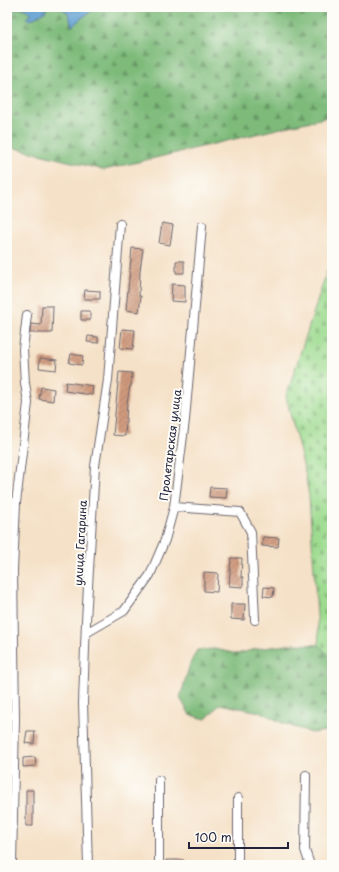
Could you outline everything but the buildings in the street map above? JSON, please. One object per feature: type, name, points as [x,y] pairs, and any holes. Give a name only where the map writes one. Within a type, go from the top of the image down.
[{"type":"street","name":"улица Гагарина","points":[[88,865],[83,702],[86,633],[95,466],[108,380],[120,224]]},
{"type":"street","name":"Пролетарская улица","points":[[86,633],[124,611],[150,575],[166,540],[174,508],[185,420],[202,226]]},
{"type":"street","points":[[12,865],[15,719],[14,570],[16,503],[28,403],[25,384],[23,349],[27,315]]},
{"type":"street","points":[[174,508],[240,512],[251,532],[256,620]]},
{"type":"street","points":[[306,775],[305,850],[310,865]]},
{"type":"street","points":[[159,780],[160,865]]},
{"type":"street","points":[[238,798],[238,865]]},
{"type":"green space","points":[[47,7],[64,9],[69,14],[71,23],[77,22],[97,7],[332,7],[332,116],[104,170],[7,146],[7,15],[16,8],[22,8],[26,9],[32,14],[27,18],[30,20],[45,12]]},
{"type":"green space","points":[[332,256],[332,658],[319,645],[309,496],[305,472],[286,397]]},
{"type":"green space","points":[[294,644],[319,645],[332,658],[332,730],[312,733],[285,724],[260,712],[220,704],[206,719],[190,715],[180,698],[190,664],[197,650],[215,649],[237,654],[256,649]]},
{"type":"water","points":[[7,7],[47,7],[45,12],[30,20],[26,18],[32,14],[26,9],[19,8],[13,10],[7,15]]},
{"type":"water","points":[[60,7],[97,7],[72,26],[68,13]]}]
